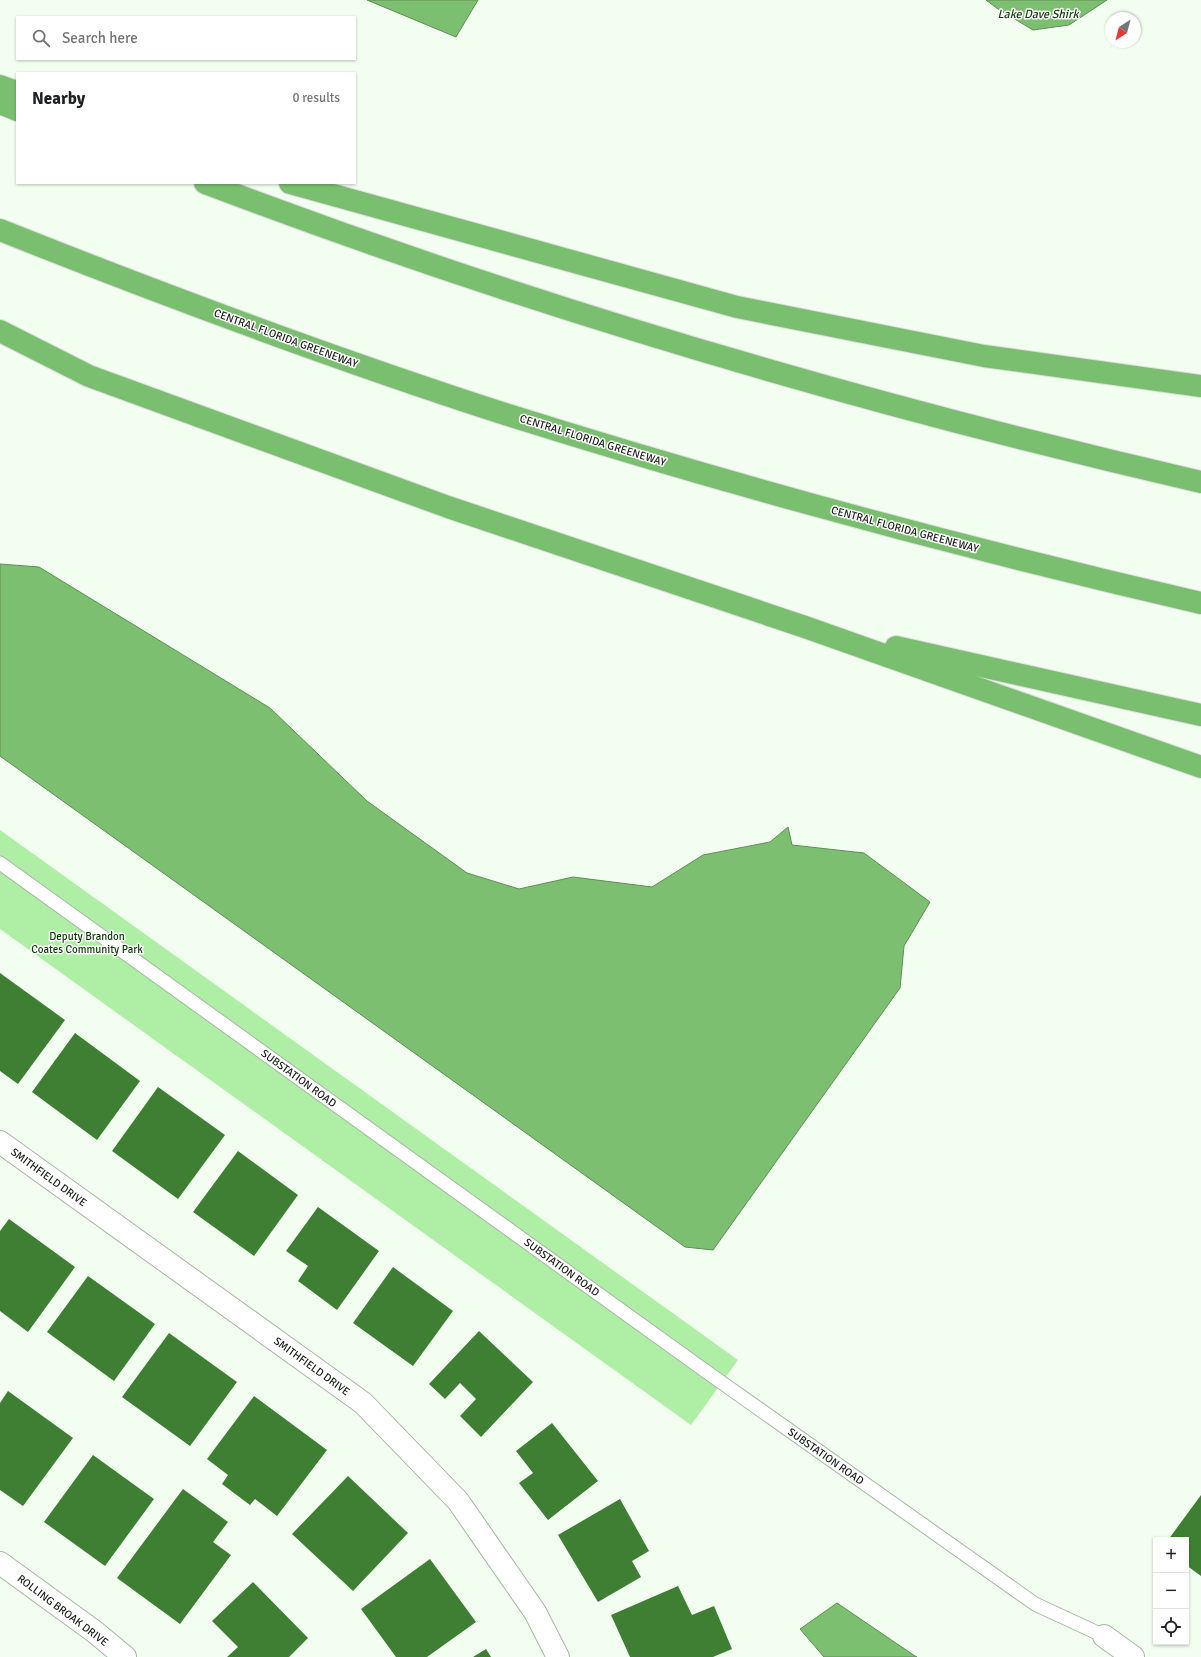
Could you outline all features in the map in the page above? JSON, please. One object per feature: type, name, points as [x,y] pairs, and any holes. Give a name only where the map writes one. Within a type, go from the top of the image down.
[{"type":"highway","points":[[0,86],[16,92]]},
{"type":"highway","points":[[0,103],[16,110]]},
{"type":"highway","points":[[208,184],[392,251],[539,300],[689,347],[838,390],[987,430],[1201,482]]},
{"type":"highway","points":[[294,184],[737,307],[984,356],[1201,386]]},
{"type":"highway","name":"CENTRAL FLORIDA GREENEWAY","points":[[0,230],[204,309],[361,365],[503,413],[656,460],[807,503],[1105,581],[1201,603]]},
{"type":"highway","points":[[0,331],[89,376],[448,507],[805,627],[1201,767]]},
{"type":"highway","points":[[805,627],[1201,715]]},
{"type":"street","name":"SMITHFIELD DRIVE","points":[[0,1142],[364,1403],[458,1502],[535,1612],[558,1657]]},
{"type":"street","name":"ROLLING BROAK DRIVE","points":[[0,1563],[95,1632],[125,1657]]},
{"type":"street","name":"SUBSTATION ROAD","points":[[1104,1636],[1133,1657]]},
{"type":"lane","name":"SUBSTATION ROAD","points":[[0,863],[698,1365],[1034,1604],[1104,1636]]},
{"type":"green space","name":"Deputy Brandon Coates Community Park","points":[[0,830],[738,1360],[691,1425],[0,929]]},
{"type":"water","points":[[367,0],[478,0],[456,37]]},
{"type":"water","name":"Lake Dave Shirk","points":[[986,0],[1107,0],[1069,25],[1033,30]]},
{"type":"water","points":[[0,564],[39,567],[270,708],[367,801],[467,873],[519,889],[573,877],[652,887],[703,855],[770,842],[788,827],[792,845],[864,853],[930,902],[904,946],[900,988],[713,1250],[685,1247],[0,756]]},
{"type":"water","points":[[837,1603],[917,1657],[824,1657],[800,1629]]},
{"type":"building","points":[[0,973],[65,1020],[18,1084],[0,1071]]},
{"type":"building","points":[[75,1033],[140,1081],[97,1140],[32,1092]]},
{"type":"building","points":[[158,1087],[225,1135],[178,1199],[112,1151]]},
{"type":"building","points":[[238,1151],[298,1195],[254,1256],[193,1212]]},
{"type":"building","points":[[318,1207],[379,1251],[337,1310],[298,1281],[308,1266],[286,1251]]},
{"type":"building","points":[[9,1219],[75,1267],[28,1332],[0,1311],[0,1231]]},
{"type":"building","points":[[393,1267],[453,1311],[413,1366],[353,1323]]},
{"type":"building","points":[[88,1276],[155,1324],[114,1381],[47,1332]]},
{"type":"building","points":[[479,1331],[533,1382],[481,1437],[460,1416],[476,1399],[460,1383],[445,1399],[429,1384]]},
{"type":"building","points":[[169,1333],[237,1382],[190,1446],[122,1397]]},
{"type":"building","points":[[8,1391],[73,1438],[23,1506],[0,1490],[0,1403]]},
{"type":"building","points":[[254,1396],[327,1450],[277,1516],[255,1499],[250,1505],[222,1484],[228,1475],[207,1459]]},
{"type":"building","points":[[552,1423],[598,1481],[548,1520],[519,1483],[533,1473],[516,1451]]},
{"type":"building","points":[[93,1455],[154,1499],[105,1566],[44,1522]]},
{"type":"building","points":[[348,1476],[408,1533],[353,1591],[292,1534]]},
{"type":"building","points":[[183,1489],[228,1522],[213,1542],[231,1555],[180,1624],[117,1578]]},
{"type":"building","points":[[1201,1495],[1201,1576],[1189,1567],[1189,1537],[1170,1537]]},
{"type":"building","points":[[620,1499],[649,1551],[632,1561],[641,1577],[598,1602],[558,1535]]},
{"type":"building","points":[[430,1559],[476,1622],[427,1657],[396,1657],[361,1609]]},
{"type":"building","points":[[253,1582],[308,1638],[289,1657],[227,1657],[238,1647],[212,1621]]},
{"type":"building","points":[[678,1586],[692,1615],[714,1606],[732,1649],[713,1657],[630,1657],[611,1615]]},
{"type":"building","points":[[486,1649],[491,1657],[473,1657]]}]
